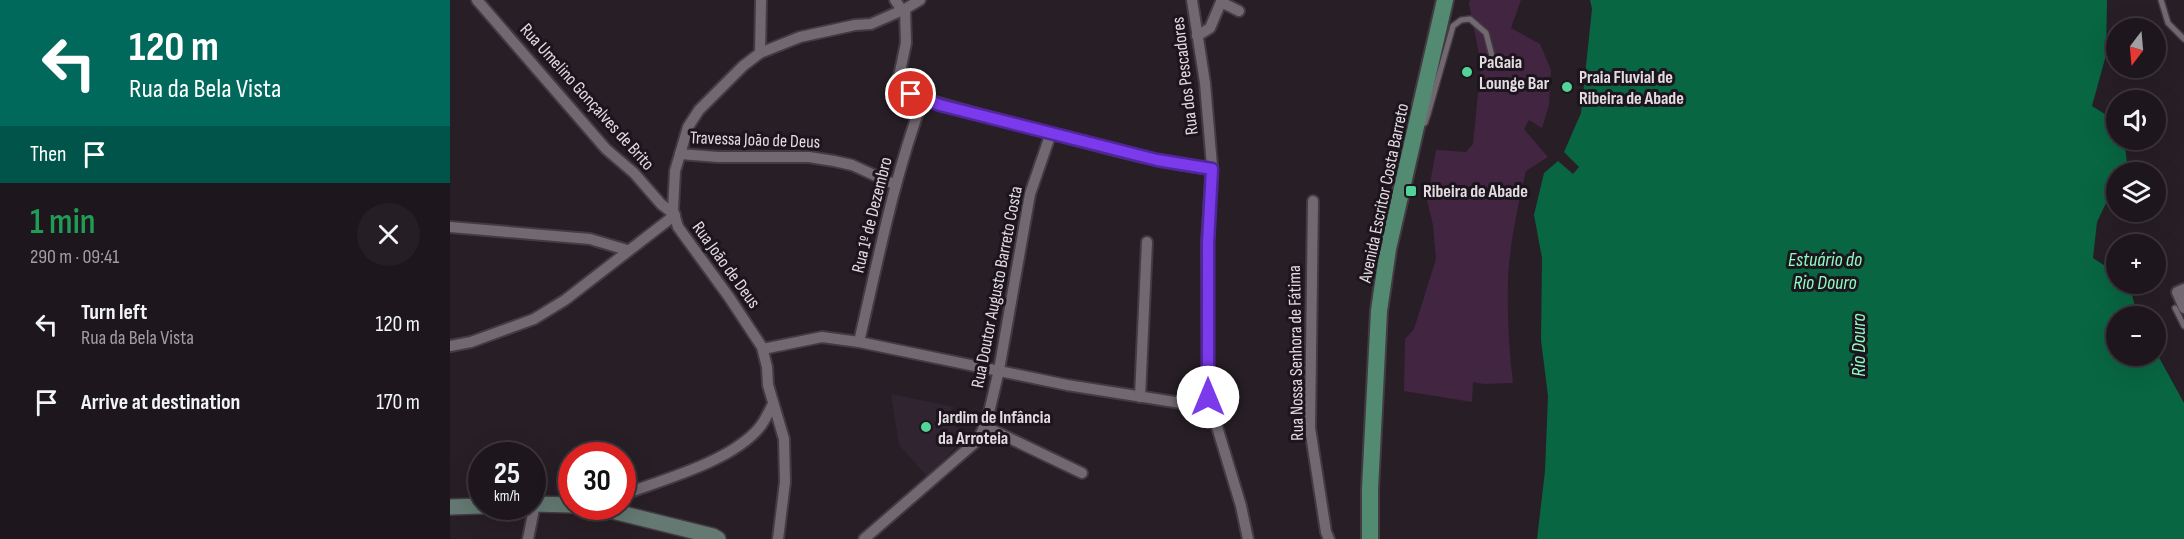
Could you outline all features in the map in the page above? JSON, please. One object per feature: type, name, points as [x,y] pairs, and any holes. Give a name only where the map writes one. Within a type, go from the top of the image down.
[{"type":"main road","name":"Avenida Escritor Costa Barreto","points":[[1370,539],[1369,499],[1380,311],[1388,249],[1445,0]]},
{"type":"street","name":"Rua Umelino Gonçalves de Brito","points":[[477,0],[606,149],[634,173],[661,204],[675,215]]},
{"type":"street","points":[[760,54],[761,0]]},
{"type":"street","points":[[895,0],[904,10],[906,42],[898,90],[940,105],[1157,160],[1212,169]]},
{"type":"street","name":"Rua João de Deus","points":[[778,539],[785,482],[784,439],[773,404],[763,349],[729,297],[678,227],[675,215],[675,171],[688,127],[699,110],[743,66],[760,54],[800,37],[855,25],[871,24],[904,10],[920,0]]},
{"type":"street","name":"Rua dos Pescadores","points":[[1192,0],[1205,83],[1212,169],[1208,243],[1208,397],[1242,506],[1248,539]]},
{"type":"street","points":[[1197,36],[1210,28],[1221,2],[1239,11]]},
{"type":"street","name":"Rua 1º de Dezembro","points":[[859,342],[896,184],[908,140],[923,99]]},
{"type":"street","name":"Rua Doutor Augusto Barreto Costa","points":[[864,539],[978,440],[999,370],[1030,194],[1051,133]]},
{"type":"street","name":"Travessa João de Deus","points":[[680,154],[826,159],[852,165],[896,184]]},
{"type":"street","name":"Rua Nossa Senhora de Fátima","points":[[1313,201],[1310,428],[1329,539]]},
{"type":"street","points":[[450,346],[471,342],[534,319],[565,300],[675,215]]},
{"type":"street","points":[[450,226],[590,239],[627,250]]},
{"type":"street","points":[[1140,397],[1147,242]]},
{"type":"street","points":[[2179,308],[2181,290]]},
{"type":"street","points":[[763,349],[822,337],[859,342],[1067,385],[1200,406]]},
{"type":"street","points":[[636,490],[696,469],[737,445],[759,428],[773,404]]},
{"type":"street","points":[[984,426],[1082,473]]},
{"type":"street","points":[[451,505],[468,506]]},
{"type":"street","points":[[636,517],[718,539]]},
{"type":"street","points":[[528,539],[531,520]]},
{"type":"lane","points":[[2161,0],[2168,22],[2184,39]]},
{"type":"lane","points":[[1417,127],[1425,123],[1453,26],[1461,20],[1470,19],[1486,33],[1493,60]]},
{"type":"lane","points":[[2179,308],[2184,326]]},
{"type":"shaded area","points":[[1470,0],[1521,0],[1511,28],[1540,44],[1551,70],[1549,105],[1542,128],[1529,120],[1524,129],[1548,157],[1526,171],[1512,240],[1508,307],[1513,383],[1473,382],[1472,402],[1404,391],[1405,339],[1414,329],[1436,259],[1433,225],[1427,200],[1436,150],[1466,152],[1473,144],[1481,64]]},
{"type":"shaded area","name":"Jardim de Infância da Arroteia","points":[[891,394],[954,407],[946,420],[969,435],[927,476],[899,445]]},
{"type":"water","name":"Estuário do Rio Douro","points":[[1590,0],[2107,0],[2106,55],[2092,106],[2106,115],[2106,150],[2125,150],[2127,162],[2106,162],[2106,203],[2097,222],[2093,258],[2106,266],[2106,294],[2132,294],[2135,306],[2106,306],[2106,366],[2164,366],[2184,403],[2184,539],[1537,539],[1545,471],[1548,396],[1541,340],[1542,258],[1534,215],[1544,173],[1558,161],[1573,174],[1579,167],[1564,152],[1581,113],[1592,9]]},
{"type":"place","name":"PaGaia Lounge Bar","points":[[1467,72]]},
{"type":"place","name":"Praia Fluvial de Ribeira de Abade","points":[[1567,87]]},
{"type":"place","name":"Ribeira de Abade","points":[[1411,191]]},
{"type":"place","name":"Jardim de Infância da Arroteia","points":[[926,427]]},
{"type":"route","points":[[911,94],[940,105],[1157,160],[1212,169],[1208,243],[1208,397]]},
{"type":"water label","name":"Rio Douro","points":[[1859,345]]}]
